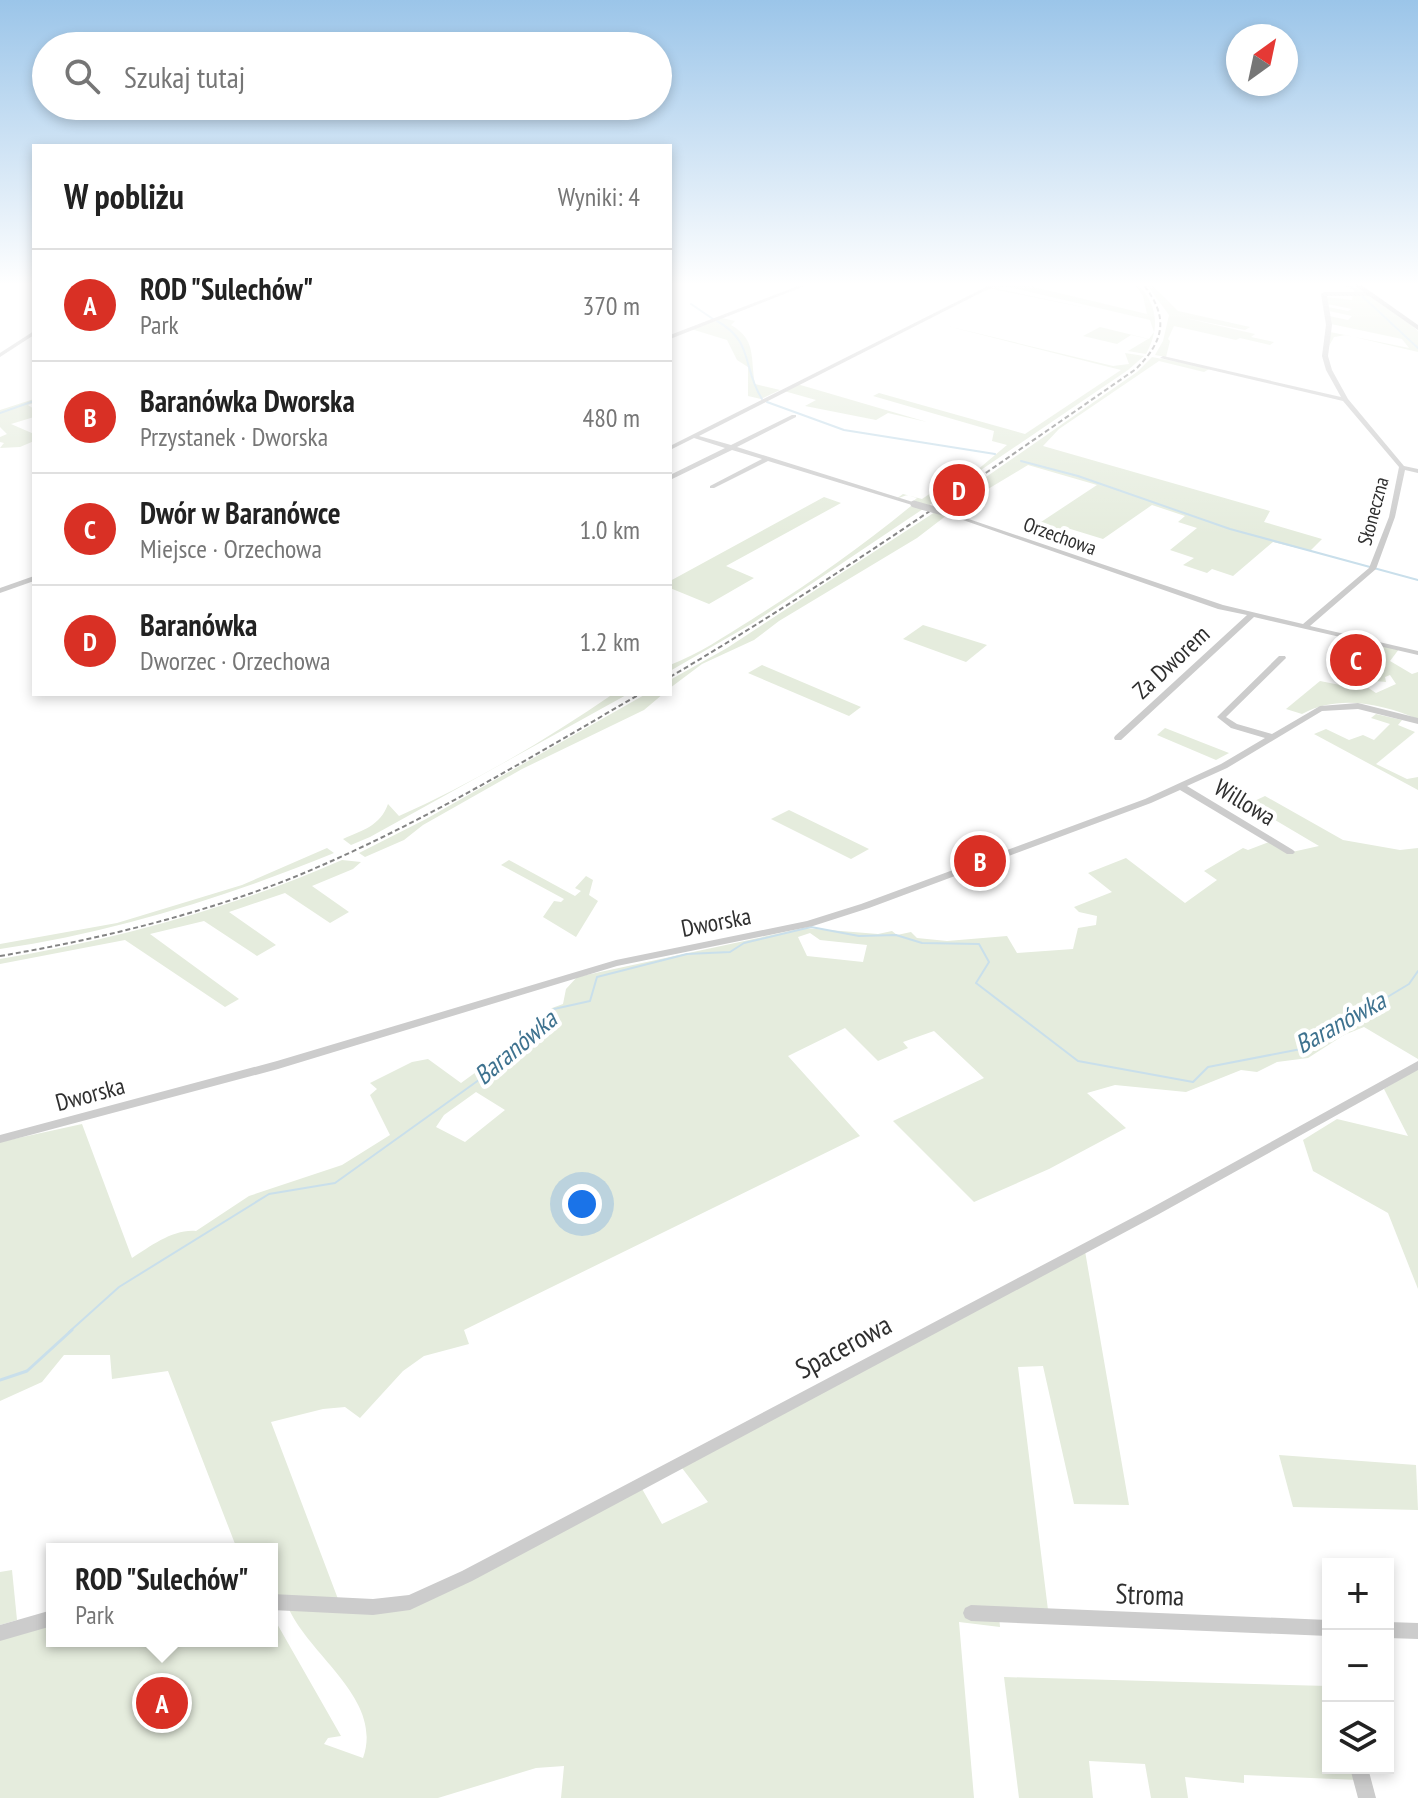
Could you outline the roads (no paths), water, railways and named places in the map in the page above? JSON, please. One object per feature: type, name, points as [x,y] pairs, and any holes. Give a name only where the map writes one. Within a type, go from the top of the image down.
[{"type":"street","points":[[672,446],[829,368]]},
{"type":"street","points":[[1206,368],[1345,400]]},
{"type":"street","points":[[1330,368],[1345,400],[1380,437],[1402,467],[1418,471]]},
{"type":"street","points":[[672,477],[794,416]]},
{"type":"street","name":"Orzechowa","points":[[694,436],[946,513],[1252,615],[1418,653]]},
{"type":"street","points":[[712,487],[767,459]]},
{"type":"street","name":"Słoneczna","points":[[1304,627],[1374,567],[1392,517],[1402,467]]},
{"type":"street","points":[[0,591],[32,579]]},
{"type":"street","name":"Za Dworem","points":[[1118,738],[1252,615]]},
{"type":"street","points":[[1272,737],[1234,726],[1221,717],[1282,658]]},
{"type":"street","name":"Dworska","points":[[0,1139],[278,1065],[616,963],[809,924],[972,867],[1180,786],[1224,766],[1320,709],[1334,706],[1378,709],[1418,721]]},
{"type":"street","name":"Willowa","points":[[1180,786],[1290,852]]},
{"type":"street","name":"Spacerowa","points":[[278,1602],[373,1607],[410,1602],[467,1576],[1142,1218],[1418,1065]]},
{"type":"street","name":"Stroma","points":[[971,1613],[1322,1628]]},
{"type":"street","points":[[0,1633],[46,1620]]},
{"type":"street","points":[[1394,1630],[1418,1631]]},
{"type":"street","points":[[1361,1774],[1367,1798]]},
{"type":"waterway","points":[[749,368],[762,399]]},
{"type":"waterway","points":[[0,413],[32,402]]},
{"type":"waterway","points":[[767,402],[844,430],[995,454]]},
{"type":"waterway","points":[[1021,461],[1078,476],[1230,529],[1418,580]]},
{"type":"waterway","name":"Baranówka","points":[[69,1332],[119,1287],[269,1194],[335,1183],[497,1067],[554,1009],[590,1001],[597,977],[687,954],[730,952],[744,943],[811,927],[859,936],[896,935],[922,943],[979,944],[989,962],[976,983],[1078,1061],[1193,1082],[1208,1067],[1301,1049],[1409,984],[1418,971]]},
{"type":"waterway","name":"Baranówka","points":[[0,1380],[27,1371],[72,1330]]},
{"type":"railway","points":[[672,676],[848,566],[1137,368]]},
{"type":"railway","points":[[0,956],[148,924],[292,878],[426,815],[637,696]]},
{"type":"place","name":"Baranówka","points":[[959,490]]},
{"type":"place","name":"Dwór w Baranówce","points":[[1356,660]]},
{"type":"place","name":"Baranówka Dworska","points":[[980,861]]},
{"type":"place","name":"ROD \"Sulechów\"","points":[[162,1703]]}]
